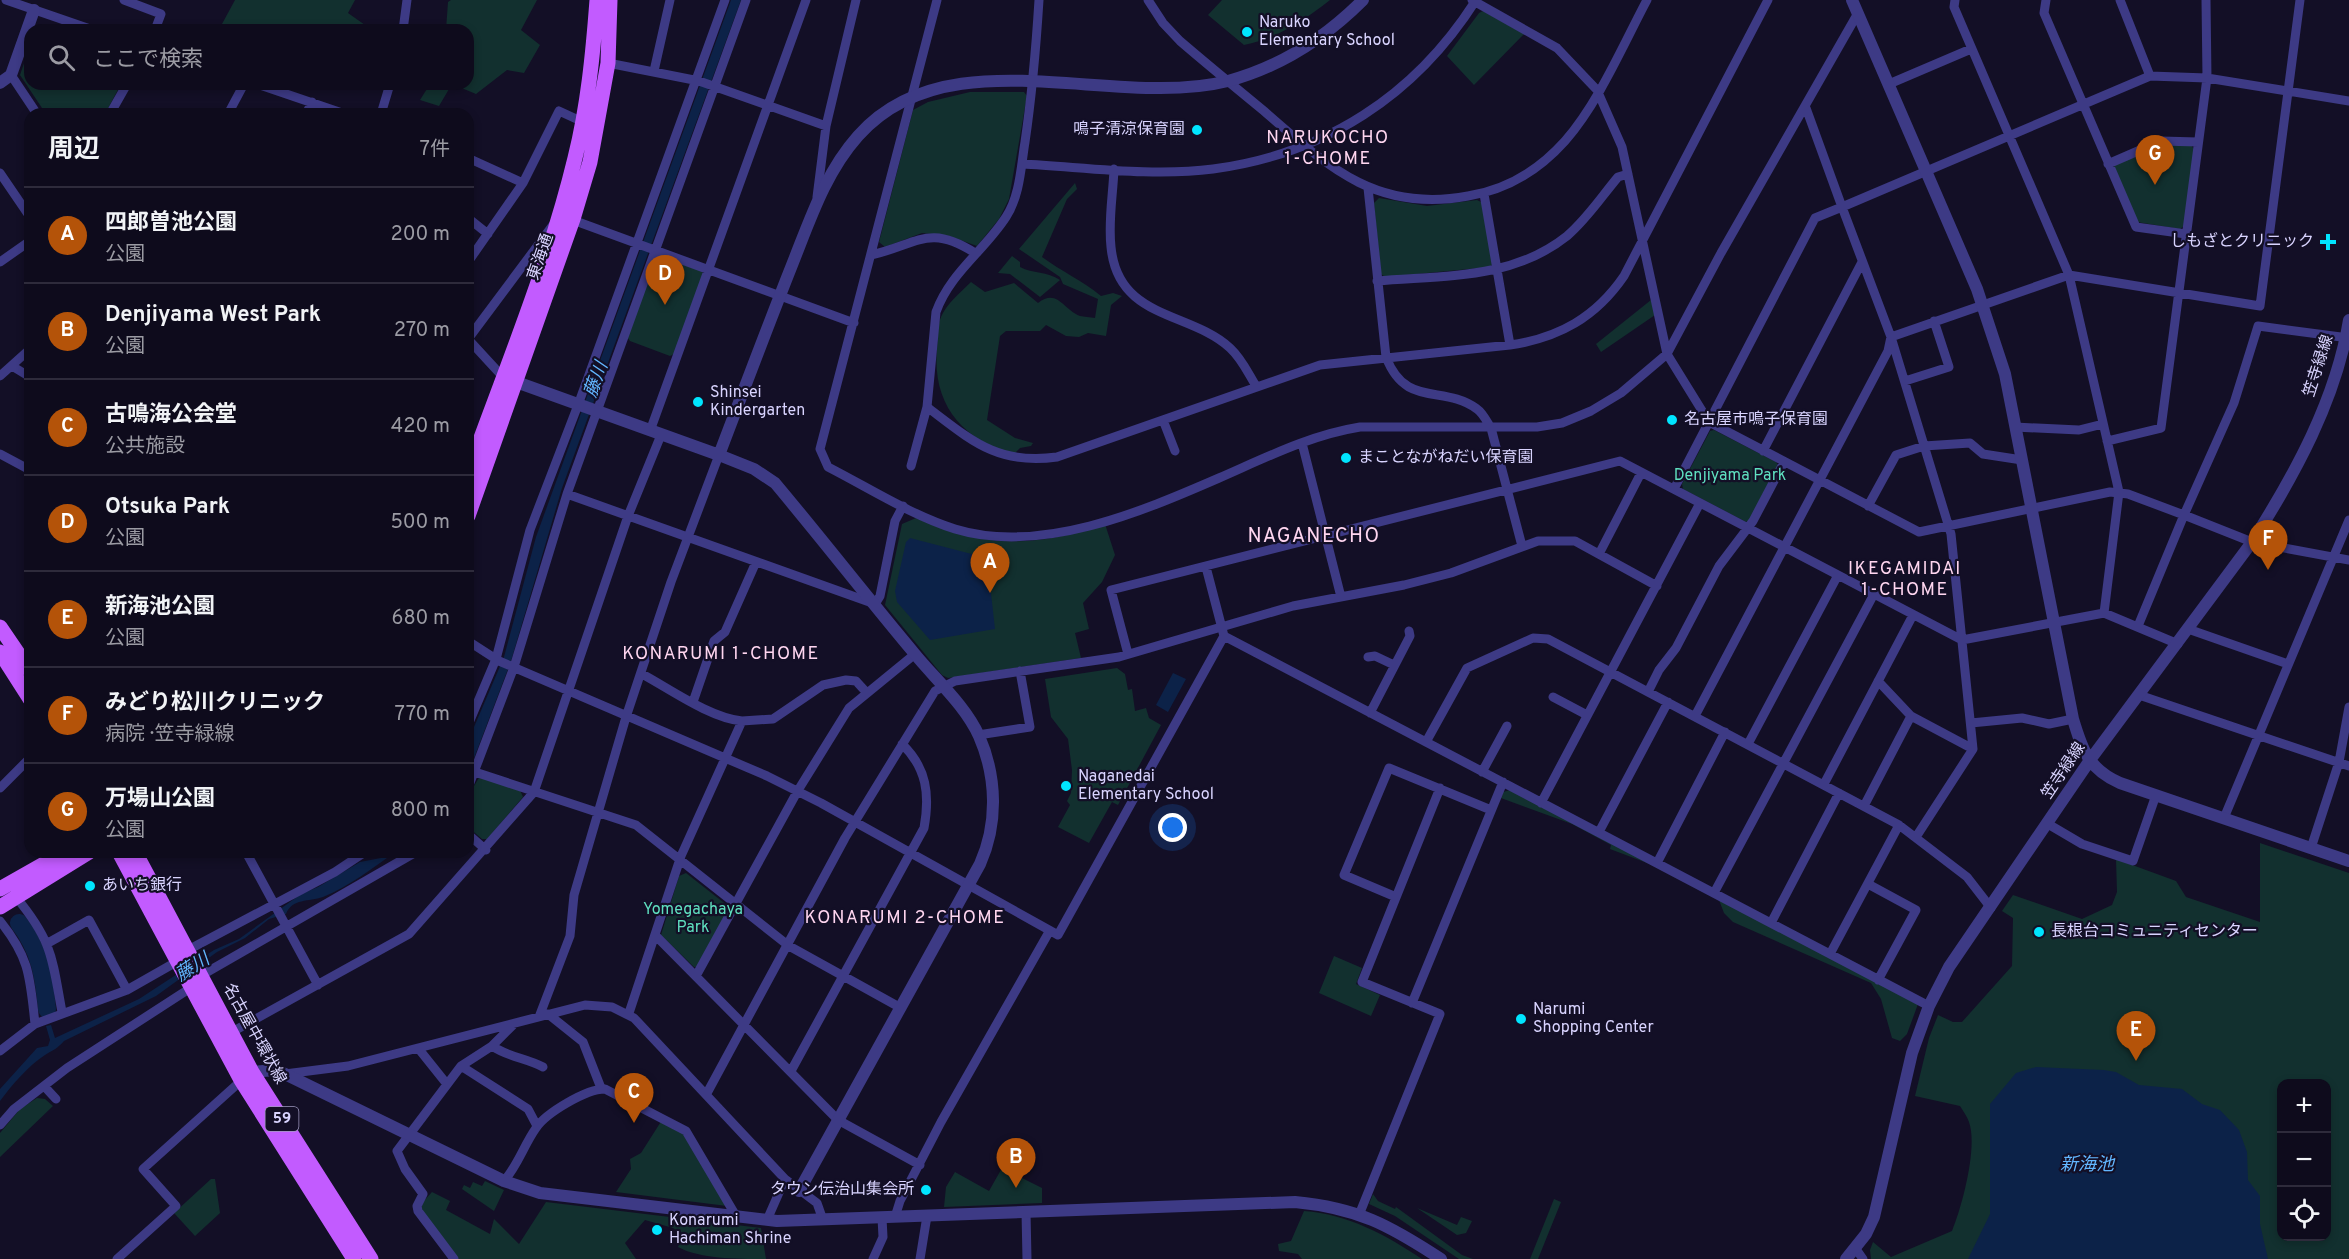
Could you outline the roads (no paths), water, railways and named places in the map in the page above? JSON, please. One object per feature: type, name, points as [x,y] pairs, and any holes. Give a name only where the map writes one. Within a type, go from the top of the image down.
[{"type":"main road","name":"東海通","points":[[566,219],[593,54],[597,0]]},
{"type":"main road","name":"東海通","points":[[474,496],[509,379],[566,219],[590,162],[608,63],[610,0]]},
{"type":"main road","name":"東海通","points":[[474,459],[509,379]]},
{"type":"main road","points":[[0,627],[24,662]]},
{"type":"main road","points":[[0,652],[24,690]]},
{"type":"main road","points":[[0,907],[5,889],[55,858]]},
{"type":"main road","points":[[5,889],[75,858]]},
{"type":"main road","name":"名古屋中環状線","points":[[123,858],[184,957],[246,1076],[354,1259]]},
{"type":"main road","name":"名古屋中環状線","points":[[138,858],[184,957]]},
{"type":"main road","name":"名古屋中環状線","points":[[196,979],[232,1032],[246,1076],[371,1259]]},
{"type":"street","points":[[6,0],[75,24]]},
{"type":"street","points":[[124,0],[161,14],[157,24]]},
{"type":"street","points":[[154,10],[155,0]]},
{"type":"street","points":[[404,24],[406,0]]},
{"type":"street","points":[[654,71],[670,0]]},
{"type":"street","points":[[725,0],[638,243],[587,408],[567,494],[512,666],[475,772],[636,825],[789,946],[901,1008]]},
{"type":"street","points":[[474,712],[497,660],[530,530],[587,408],[653,249],[746,0]]},
{"type":"street","points":[[232,1032],[409,934],[486,850],[534,792],[570,692],[709,268],[806,0]]},
{"type":"street","points":[[816,206],[826,126],[856,0]]},
{"type":"street","points":[[937,0],[820,449],[828,467],[931,520],[978,534],[1021,537],[1053,535],[1100,522],[1191,490],[1331,432],[1360,427],[1537,428],[1562,423],[1592,411],[1621,393],[1666,354],[1721,253],[1806,108],[1864,0]]},
{"type":"street","points":[[911,466],[927,407],[936,312],[951,281],[1006,217],[1013,203],[1022,164],[1033,82],[1039,0]]},
{"type":"street","points":[[1148,0],[1180,41],[1305,147],[1338,172],[1368,188],[1401,198],[1419,200],[1452,199],[1484,194],[1517,180],[1552,155],[1580,122],[1647,0]]},
{"type":"street","points":[[544,1016],[573,929],[574,895],[626,717],[688,537],[816,206],[838,162],[859,135],[886,112],[912,98],[961,84],[1033,82],[1155,87],[1228,81],[1302,49],[1335,27],[1363,0]]},
{"type":"street","points":[[927,407],[982,446],[1000,455],[1019,459],[1057,457],[1320,365],[1510,345],[1530,342],[1562,332],[1584,318],[1612,292],[1642,240],[1768,0]]},
{"type":"street","points":[[1852,0],[1983,305],[2005,374],[2073,719],[2082,750],[2090,760],[2115,781],[2349,861]]},
{"type":"street","points":[[1955,0],[1954,7],[1971,49],[2069,275],[2119,492],[2104,613]]},
{"type":"street","points":[[2046,0],[2044,13],[2136,227],[2186,234]]},
{"type":"street","points":[[2120,0],[2150,76]]},
{"type":"street","points":[[2107,441],[2161,428],[2207,78],[2206,0]]},
{"type":"street","points":[[2138,626],[2234,403],[2258,326],[2300,0]]},
{"type":"street","points":[[1022,164],[1114,169],[1212,169],[1305,147],[1351,123],[1404,85],[1434,55],[1474,1],[1557,48],[1598,90],[1615,127],[1628,174],[1666,354],[1709,422],[1919,532],[2119,492],[2252,542],[2349,560]]},
{"type":"street","points":[[29,24],[34,10]]},
{"type":"street","points":[[0,83],[11,75],[24,38]]},
{"type":"street","points":[[1889,84],[1971,49]]},
{"type":"street","points":[[608,63],[713,85],[826,126]]},
{"type":"street","points":[[11,75],[33,108]]},
{"type":"street","points":[[1674,489],[1815,218],[2150,76],[2207,78],[2349,101]]},
{"type":"street","points":[[116,108],[125,90]]},
{"type":"street","points":[[231,108],[241,90]]},
{"type":"street","points":[[275,90],[328,108]]},
{"type":"street","points":[[383,108],[388,90]]},
{"type":"street","points":[[309,108],[312,102]]},
{"type":"street","points":[[1806,108],[1891,337],[1950,525],[1972,749],[1916,837]]},
{"type":"street","points":[[474,254],[523,183],[559,111],[583,122]]},
{"type":"street","points":[[2108,164],[2161,141],[2198,142]]},
{"type":"street","points":[[474,161],[523,183]]},
{"type":"street","points":[[1114,169],[1111,247],[1124,281],[1151,309],[1209,333],[1230,348],[1256,386]]},
{"type":"street","points":[[0,173],[24,208]]},
{"type":"street","points":[[1377,281],[1498,271],[1534,256],[1567,236],[1618,177],[1628,174]]},
{"type":"street","points":[[1368,188],[1386,357],[1395,376],[1410,389],[1465,403],[1478,409],[1491,428],[1522,546]]},
{"type":"street","points":[[1484,194],[1510,345]]},
{"type":"street","points":[[474,332],[566,219],[709,268],[854,323]]},
{"type":"street","points":[[474,223],[488,234]]},
{"type":"street","points":[[871,255],[928,237],[961,244],[975,253]]},
{"type":"street","points":[[0,262],[24,245]]},
{"type":"street","points":[[1763,452],[1862,262]]},
{"type":"street","points":[[1891,337],[2069,275],[2260,306]]},
{"type":"street","name":"笠寺緑線","points":[[1846,1259],[1859,1254],[1874,1217],[1912,1053],[1929,1006],[1949,967],[2090,760],[2252,542],[2308,444],[2348,338],[2349,320]]},
{"type":"street","points":[[1905,381],[1949,367],[1934,321]]},
{"type":"street","points":[[2258,326],[2348,338]]},
{"type":"street","points":[[1695,716],[1888,351],[1891,337]]},
{"type":"street","points":[[474,345],[509,379],[719,455],[754,469],[775,483],[942,686],[978,735],[991,777],[993,816],[987,849],[799,1191]]},
{"type":"street","points":[[0,376],[24,355]]},
{"type":"street","points":[[12,366],[24,373]]},
{"type":"street","points":[[1163,420],[1175,451]]},
{"type":"street","points":[[2015,427],[2079,430],[2103,424]]},
{"type":"street","points":[[1302,443],[1341,597]]},
{"type":"street","points":[[1868,506],[1896,454],[1924,446],[1970,444],[1983,454],[2022,460]]},
{"type":"street","points":[[0,454],[24,467]]},
{"type":"street","points":[[1128,654],[1111,590],[1620,461],[1962,640],[2104,613],[2178,644]]},
{"type":"street","points":[[1648,692],[1659,670],[1676,648],[1719,566],[1747,527],[1784,462]]},
{"type":"street","points":[[1599,554],[1641,473]]},
{"type":"street","points":[[567,494],[875,604]]},
{"type":"street","points":[[1541,803],[1700,503]]},
{"type":"street","points":[[875,604],[880,596],[895,521],[903,506]]},
{"type":"street","points":[[2224,818],[2349,520]]},
{"type":"street","points":[[706,1095],[789,946],[816,891],[902,744],[934,692],[942,686],[955,681],[1128,654],[1223,632],[1293,606],[1404,585],[1451,573],[1538,541],[1575,541],[1657,585]]},
{"type":"street","points":[[693,702],[714,640],[725,632],[756,562]]},
{"type":"street","points":[[474,645],[497,660],[797,792],[1058,935],[1063,930],[1223,632],[1206,567]]},
{"type":"street","points":[[1748,744],[1838,575]]},
{"type":"street","points":[[1714,893],[1874,594]]},
{"type":"street","points":[[1824,784],[1913,615]]},
{"type":"street","points":[[2188,629],[2288,664]]},
{"type":"street","points":[[1370,713],[1410,636],[1409,631]]},
{"type":"street","points":[[1223,632],[1370,713],[1929,1006]]},
{"type":"street","points":[[1426,742],[1467,668],[1533,638],[1548,639],[1899,825],[1967,877],[1991,908]]},
{"type":"street","points":[[696,976],[797,792],[849,708],[915,654]]},
{"type":"street","points":[[1368,657],[1375,656],[1394,665]]},
{"type":"street","points":[[978,735],[1030,727],[1020,671]]},
{"type":"street","points":[[642,674],[731,720],[742,721],[773,719],[830,682],[856,681],[867,693]]},
{"type":"street","points":[[1878,681],[1911,716],[1972,749]]},
{"type":"street","points":[[2139,695],[2344,764]]},
{"type":"street","points":[[1553,697],[1587,715]]},
{"type":"street","points":[[1599,832],[1668,702]]},
{"type":"street","points":[[2311,848],[2344,764],[2349,707]]},
{"type":"street","points":[[1864,806],[1911,716]]},
{"type":"street","points":[[1971,723],[2022,718],[2049,724],[2073,719]]},
{"type":"street","points":[[629,1013],[679,859],[742,721]]},
{"type":"street","points":[[1482,772],[1507,726]]},
{"type":"street","points":[[1657,863],[1725,732]]},
{"type":"street","points":[[790,1071],[924,828],[928,793],[915,757],[902,744]]},
{"type":"street","points":[[2,783],[24,763]]},
{"type":"street","points":[[1396,897],[1344,875],[1389,768],[1491,810]]},
{"type":"street","points":[[1412,1003],[1503,782]]},
{"type":"street","points":[[1359,1215],[1440,1014],[1362,982],[1440,788]]},
{"type":"street","points":[[1771,923],[1839,793]]},
{"type":"street","points":[[2048,824],[2082,844],[2133,861],[2156,795]]},
{"type":"street","points":[[1830,954],[1899,825]]},
{"type":"street","points":[[474,839],[486,850]]},
{"type":"street","points":[[249,858],[318,985]]},
{"type":"street","points":[[0,1052],[35,1024],[62,1012],[127,990],[356,858]]},
{"type":"street","points":[[0,1125],[15,1109],[78,1060],[196,979],[285,925],[405,858]]},
{"type":"street","points":[[1868,884],[1916,910],[1878,980]]},
{"type":"street","points":[[5,889],[33,918],[48,944],[56,969],[62,1012]]},
{"type":"street","points":[[48,944],[89,920],[127,990]]},
{"type":"street","points":[[0,921],[21,949],[26,960],[35,1024]]},
{"type":"street","points":[[895,1217],[900,1201],[1026,969],[1049,932]]},
{"type":"street","points":[[655,935],[838,1120],[920,1165]]},
{"type":"street","points":[[285,1074],[348,1066],[596,1004],[629,1013],[785,1179],[817,1203],[823,1220]]},
{"type":"street","points":[[544,1016],[583,1042],[601,1088]]},
{"type":"street","points":[[454,1259],[418,1211],[417,1206],[423,1194],[405,1169],[397,1151],[461,1066],[489,1047],[514,1023]]},
{"type":"street","points":[[477,1033],[489,1047],[507,1056],[529,1060],[543,1067]]},
{"type":"street","points":[[418,1048],[446,1083]]},
{"type":"street","points":[[461,1066],[528,1109],[537,1126]]},
{"type":"street","points":[[117,1259],[176,1206],[143,1169],[246,1076],[276,1070],[504,1181],[540,1193],[767,1220],[882,1218],[1295,1202],[1359,1215],[1391,1226],[1440,1259]]},
{"type":"street","points":[[44,1086],[56,1099]]},
{"type":"street","points":[[504,1181],[516,1166],[537,1126],[569,1100],[601,1088],[617,1093],[686,1131],[736,1216]]},
{"type":"street","points":[[767,1220],[785,1179]]},
{"type":"street","points":[[1026,1212],[1027,1259]]},
{"type":"street","points":[[920,1259],[927,1216]]},
{"type":"street","points":[[873,1259],[883,1237],[882,1218]]},
{"type":"water","name":"藤川","points":[[731,0],[741,0],[562,488],[511,661],[474,758],[474,727],[504,657],[536,537]]},
{"type":"water","points":[[910,538],[987,558],[995,629],[930,640],[897,602],[895,591],[906,542]]},
{"type":"water","points":[[1173,673],[1186,679],[1168,712],[1156,705]]},
{"type":"water","name":"藤川","points":[[387,858],[342,888],[323,897],[292,905],[286,914],[269,919],[245,938],[217,952],[156,996],[64,1041],[26,1070],[0,1101],[0,1089],[37,1048],[48,1046],[50,1040],[46,1026],[51,1025],[55,1038],[139,999],[214,950],[239,939],[301,894],[318,887],[360,862]]},
{"type":"water","name":"新海池","points":[[2036,1067],[2116,1072],[2139,1085],[2182,1089],[2202,1104],[2220,1110],[2239,1130],[2247,1152],[2248,1180],[2260,1196],[2260,1224],[2268,1259],[1968,1259],[1990,1214],[1990,1104],[2016,1073]]},
{"type":"waterway","points":[[19,923],[32,943],[40,964],[47,1009]]},
{"type":"place","name":"Naruko Elementary School","points":[[1247,32]]},
{"type":"place","name":"鳴子清涼保育園","points":[[1197,130]]},
{"type":"place","name":"万場山公園","points":[[2155,185]]},
{"type":"place","name":"しもざとクリニック","points":[[2328,242]]},
{"type":"place","name":"Otsuka Park","points":[[665,305]]},
{"type":"place","name":"Shinsei Kindergarten","points":[[698,402]]},
{"type":"place","name":"名古屋市鳴子保育園","points":[[1672,420]]},
{"type":"place","name":"まことながねだい保育園","points":[[1346,458]]},
{"type":"place","name":"みどり松川クリニック","points":[[2268,570]]},
{"type":"place","name":"四郎曽池公園","points":[[990,593]]},
{"type":"place","name":"Naganedai Elementary School","points":[[1066,786]]},
{"type":"place","name":"あいち銀行","points":[[90,886]]},
{"type":"place","name":"長根台コミュニティセンター","points":[[2039,932]]},
{"type":"place","name":"Narumi Shopping Center","points":[[1521,1019]]},
{"type":"place","name":"新海池公園","points":[[2136,1061]]},
{"type":"place","name":"古鳴海公会堂","points":[[634,1123]]},
{"type":"place","name":"Denjiyama West Park","points":[[1016,1188]]},
{"type":"place","name":"タウン伝治山集会所","points":[[926,1190]]},
{"type":"place","name":"Konarumi Hachiman Shrine","points":[[657,1230]]},
{"type":"district","name":"NARUKOCHO 1-CHOME","points":[[1328,148]]},
{"type":"district","name":"NAGANECHO","points":[[1314,537]]},
{"type":"district","name":"IKEGAMIDAI 1-CHOME","points":[[1905,579]]},
{"type":"district","name":"KONARUMI 1-CHOME","points":[[721,654]]},
{"type":"district","name":"KONARUMI 2-CHOME","points":[[905,918]]},
{"type":"park label","name":"Denjiyama Park","points":[[1730,476]]},
{"type":"park label","name":"Yomegachaya Park","points":[[693,919]]}]
